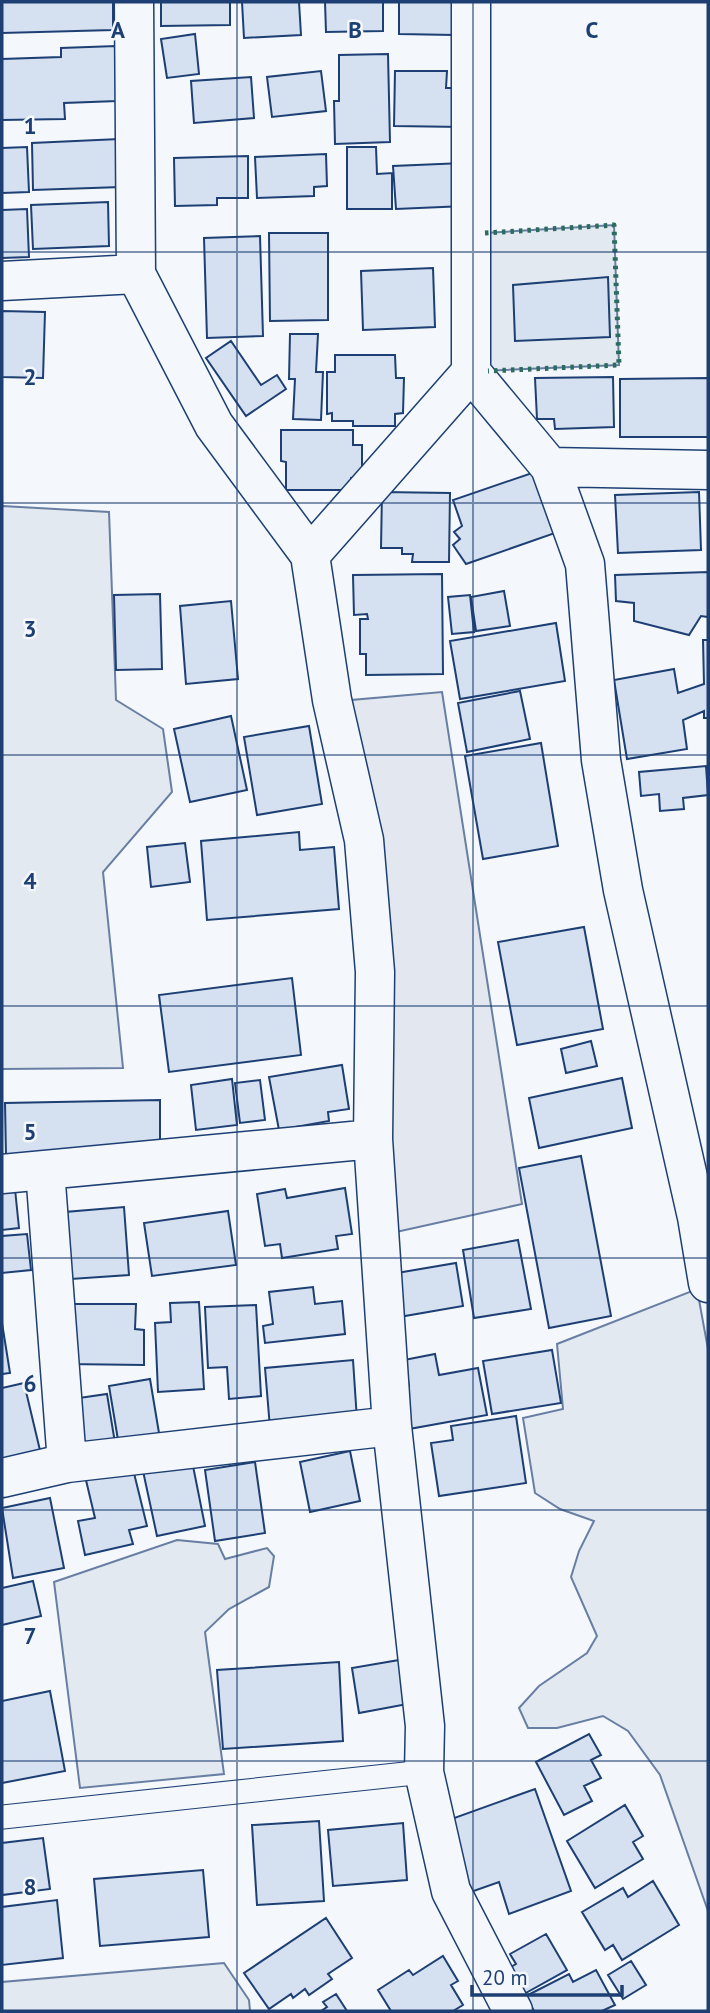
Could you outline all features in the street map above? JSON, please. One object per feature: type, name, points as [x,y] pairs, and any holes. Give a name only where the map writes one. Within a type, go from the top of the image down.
[{"type":"street","points":[[134,2],[136,274],[214,425],[310,555],[332,700],[364,840],[375,972],[373,1139],[392,1426],[425,1726],[424,1772],[451,1891],[513,2011]]},
{"type":"street","points":[[471,2],[471,372],[550,467],[585,564],[601,760],[623,890],[703,1216],[708,1283]]},
{"type":"street","points":[[2,281],[136,274]]},
{"type":"street","points":[[310,555],[471,372]]},
{"type":"street","points":[[550,467],[708,470]]},
{"type":"street","points":[[2,1174],[373,1139]]},
{"type":"street","points":[[45,1170],[67,1463]]},
{"type":"street","points":[[2,1478],[67,1463],[392,1426]]},
{"type":"lane","points":[[3,1817],[424,1772]]},
{"type":"shaded area","points":[[614,225],[619,365],[481,371],[485,233]]},
{"type":"shaded area","points":[[2,506],[109,512],[116,700],[163,729],[172,792],[103,872],[123,1068],[2,1069]]},
{"type":"shaded area","points":[[442,692],[522,1204],[387,1234],[340,701]]},
{"type":"shaded area","points":[[697,1289],[708,1349],[708,1911],[660,1775],[628,1731],[603,1716],[557,1728],[528,1728],[519,1708],[539,1686],[587,1653],[597,1636],[571,1577],[579,1551],[594,1521],[560,1509],[535,1493],[523,1418],[563,1409],[557,1344]]},
{"type":"shaded area","points":[[177,1540],[218,1544],[225,1559],[267,1548],[274,1556],[269,1587],[229,1609],[205,1632],[224,1774],[80,1788],[54,1582]]},
{"type":"shaded area","points":[[224,1963],[249,2000],[250,2011],[2,2011],[2,1982]]},
{"type":"building","points":[[2,2],[113,2],[113,30],[2,33]]},
{"type":"building","points":[[161,2],[230,2],[230,25],[161,26]]},
{"type":"building","points":[[242,2],[299,2],[301,35],[244,38]]},
{"type":"building","points":[[325,2],[383,2],[383,31],[326,32]]},
{"type":"building","points":[[399,2],[455,2],[454,35],[399,34]]},
{"type":"building","points":[[195,34],[199,74],[167,78],[161,39]]},
{"type":"building","points":[[116,46],[117,101],[64,103],[65,119],[2,120],[2,59],[61,57],[61,48]]},
{"type":"building","points":[[388,54],[390,142],[335,144],[334,101],[339,101],[339,55]]},
{"type":"building","points":[[321,71],[326,111],[272,117],[267,77]]},
{"type":"building","points":[[395,71],[447,71],[446,88],[462,88],[462,127],[394,126]]},
{"type":"building","points":[[251,77],[254,118],[194,123],[191,81]]},
{"type":"building","points":[[119,139],[121,187],[33,190],[32,143]]},
{"type":"building","points":[[27,147],[29,192],[2,193],[2,148]]},
{"type":"building","points":[[347,147],[376,147],[377,174],[392,173],[392,209],[347,209]]},
{"type":"building","points":[[326,154],[327,186],[314,187],[314,196],[257,198],[255,157]]},
{"type":"building","points":[[248,156],[248,198],[217,198],[217,205],[175,206],[174,158]]},
{"type":"building","points":[[463,163],[465,206],[396,209],[393,166]]},
{"type":"building","points":[[108,202],[109,246],[33,249],[31,205]]},
{"type":"building","points":[[27,209],[29,257],[2,258],[2,210]]},
{"type":"building","points":[[269,233],[328,233],[328,320],[270,321]]},
{"type":"building","points":[[260,236],[263,336],[207,338],[204,238]]},
{"type":"building","points":[[433,268],[435,327],[363,330],[361,271]]},
{"type":"building","points":[[608,277],[610,337],[515,341],[513,285]]},
{"type":"building","points":[[2,311],[45,312],[43,378],[2,377]]},
{"type":"building","points":[[290,334],[318,334],[316,372],[323,372],[321,420],[293,419],[295,379],[289,379]]},
{"type":"building","points":[[231,341],[261,385],[277,375],[286,389],[246,416],[206,358]]},
{"type":"building","points":[[335,355],[395,355],[396,378],[404,378],[403,413],[395,414],[395,426],[353,426],[353,421],[332,421],[332,413],[327,414],[327,372],[335,372]]},
{"type":"building","points":[[613,377],[614,427],[555,429],[554,419],[537,419],[535,378]]},
{"type":"building","points":[[708,378],[708,437],[620,437],[620,379]]},
{"type":"building","points":[[281,430],[353,430],[353,445],[362,445],[362,477],[351,478],[351,490],[286,490],[286,462],[281,461]]},
{"type":"building","points":[[538,471],[558,532],[466,564],[453,545],[460,539],[454,532],[462,526],[453,500]]},
{"type":"building","points":[[382,492],[450,493],[449,562],[412,562],[413,554],[402,554],[402,548],[381,548]]},
{"type":"building","points":[[699,492],[701,550],[618,553],[615,495]]},
{"type":"building","points":[[708,572],[708,617],[701,616],[689,635],[634,621],[634,603],[616,601],[615,575]]},
{"type":"building","points":[[442,574],[443,674],[366,675],[366,654],[360,654],[360,619],[368,619],[367,614],[354,615],[353,575]]},
{"type":"building","points":[[504,591],[510,626],[476,631],[471,597]]},
{"type":"building","points":[[160,594],[162,669],[116,670],[114,595]]},
{"type":"building","points":[[470,595],[474,632],[452,634],[448,597]]},
{"type":"building","points":[[231,601],[238,679],[186,684],[180,606]]},
{"type":"building","points":[[556,623],[565,681],[460,699],[450,641]]},
{"type":"building","points":[[703,640],[708,640],[708,718],[704,718],[704,711],[683,720],[687,749],[627,759],[614,680],[674,669],[678,693],[704,684]]},
{"type":"building","points":[[520,691],[530,739],[467,752],[458,703]]},
{"type":"building","points":[[231,716],[247,790],[190,802],[174,729]]},
{"type":"building","points":[[309,726],[322,804],[257,815],[244,737]]},
{"type":"building","points":[[541,743],[558,846],[483,859],[465,756]]},
{"type":"building","points":[[706,766],[708,795],[683,798],[684,809],[660,811],[659,794],[641,796],[639,772]]},
{"type":"building","points":[[299,832],[300,850],[334,847],[339,909],[207,920],[201,841]]},
{"type":"building","points":[[185,843],[190,882],[151,887],[147,847]]},
{"type":"building","points":[[584,927],[603,1029],[517,1045],[498,942]]},
{"type":"building","points":[[292,978],[301,1055],[169,1072],[159,995]]},
{"type":"building","points":[[591,1041],[597,1066],[566,1073],[561,1049]]},
{"type":"building","points":[[342,1065],[349,1109],[328,1112],[329,1121],[279,1130],[269,1077]]},
{"type":"building","points":[[622,1078],[632,1128],[539,1148],[529,1098]]},
{"type":"building","points":[[232,1079],[237,1125],[196,1130],[191,1085]]},
{"type":"building","points":[[260,1080],[265,1120],[240,1123],[235,1083]]},
{"type":"building","points":[[160,1100],[160,1154],[6,1157],[5,1103]]},
{"type":"building","points":[[581,1156],[611,1316],[549,1328],[519,1168]]},
{"type":"building","points":[[345,1188],[352,1234],[336,1236],[338,1249],[282,1258],[280,1244],[265,1246],[257,1194],[285,1189],[287,1198]]},
{"type":"building","points":[[15,1189],[19,1228],[2,1230],[2,1191]]},
{"type":"building","points":[[124,1207],[129,1275],[71,1279],[65,1212]]},
{"type":"building","points":[[228,1211],[236,1265],[152,1276],[144,1223]]},
{"type":"building","points":[[27,1234],[31,1270],[2,1273],[2,1236]]},
{"type":"building","points":[[518,1240],[531,1309],[474,1318],[463,1250]]},
{"type":"building","points":[[456,1263],[463,1306],[399,1317],[391,1274]]},
{"type":"building","points":[[313,1287],[315,1304],[342,1301],[345,1334],[265,1343],[263,1326],[273,1324],[269,1292]]},
{"type":"building","points":[[199,1302],[204,1389],[158,1392],[155,1323],[171,1322],[170,1303]]},
{"type":"building","points":[[67,1304],[136,1304],[135,1329],[144,1330],[144,1365],[66,1364]]},
{"type":"building","points":[[256,1305],[261,1396],[229,1399],[227,1367],[208,1368],[205,1307]]},
{"type":"building","points":[[2,1323],[10,1373],[2,1374]]},
{"type":"building","points":[[552,1350],[561,1403],[492,1414],[483,1361]]},
{"type":"building","points":[[435,1354],[439,1375],[478,1368],[487,1415],[409,1429],[401,1387],[409,1386],[404,1360]]},
{"type":"building","points":[[353,1360],[357,1420],[270,1428],[265,1368]]},
{"type":"building","points":[[150,1379],[160,1439],[119,1446],[109,1386]]},
{"type":"building","points":[[24,1383],[43,1463],[2,1472],[2,1388]]},
{"type":"building","points":[[107,1394],[116,1449],[74,1456],[65,1400]]},
{"type":"building","points":[[516,1416],[526,1483],[439,1496],[431,1443],[453,1440],[451,1426]]},
{"type":"building","points":[[350,1451],[360,1501],[310,1512],[300,1462]]},
{"type":"building","points":[[192,1461],[205,1526],[157,1536],[143,1471]]},
{"type":"building","points":[[255,1462],[265,1533],[215,1541],[205,1470]]},
{"type":"building","points":[[132,1465],[147,1526],[129,1530],[133,1544],[85,1555],[78,1521],[95,1518],[85,1476]]},
{"type":"building","points":[[50,1498],[64,1568],[13,1578],[2,1508]]},
{"type":"building","points":[[33,1581],[41,1616],[2,1625],[2,1588]]},
{"type":"building","points":[[405,1659],[413,1703],[359,1713],[352,1668]]},
{"type":"building","points":[[339,1662],[343,1741],[223,1749],[217,1670]]},
{"type":"building","points":[[50,1691],[65,1771],[2,1783],[2,1701]]},
{"type":"building","points":[[589,1734],[601,1755],[591,1760],[601,1778],[584,1786],[592,1801],[564,1815],[536,1762]]},
{"type":"building","points":[[535,1789],[571,1891],[509,1914],[499,1882],[468,1893],[443,1822]]},
{"type":"building","points":[[625,1805],[643,1836],[633,1842],[643,1859],[595,1888],[567,1841]]},
{"type":"building","points":[[319,1821],[324,1901],[257,1905],[252,1825]]},
{"type":"building","points":[[403,1823],[407,1880],[333,1886],[328,1830]]},
{"type":"building","points":[[43,1838],[50,1889],[2,1895],[2,1843]]},
{"type":"building","points":[[203,1870],[209,1937],[100,1946],[94,1879]]},
{"type":"building","points":[[653,1881],[679,1925],[622,1960],[613,1945],[605,1950],[582,1912],[623,1888],[628,1897]]},
{"type":"building","points":[[57,1900],[63,1958],[2,1965],[2,1907]]},
{"type":"building","points":[[326,1918],[352,1958],[328,1974],[332,1979],[309,1995],[305,1989],[293,1998],[291,1994],[269,2009],[244,1973]]},
{"type":"building","points":[[546,1934],[567,1970],[515,1999],[500,1973],[516,1964],[510,1954]]},
{"type":"building","points":[[443,1956],[458,1981],[451,1985],[463,2005],[453,2011],[391,2011],[378,1990],[409,1970],[413,1975]]},
{"type":"building","points":[[631,1961],[646,1985],[623,1999],[608,1975]]},
{"type":"building","points":[[596,1970],[615,2005],[602,2011],[534,2011],[526,1996],[569,1974],[573,1982]]},
{"type":"building","points":[[336,1994],[347,2011],[321,2011],[327,2007],[323,2002]]},
{"type":"hedge","points":[[485,233],[614,225],[619,365],[488,371]]}]
